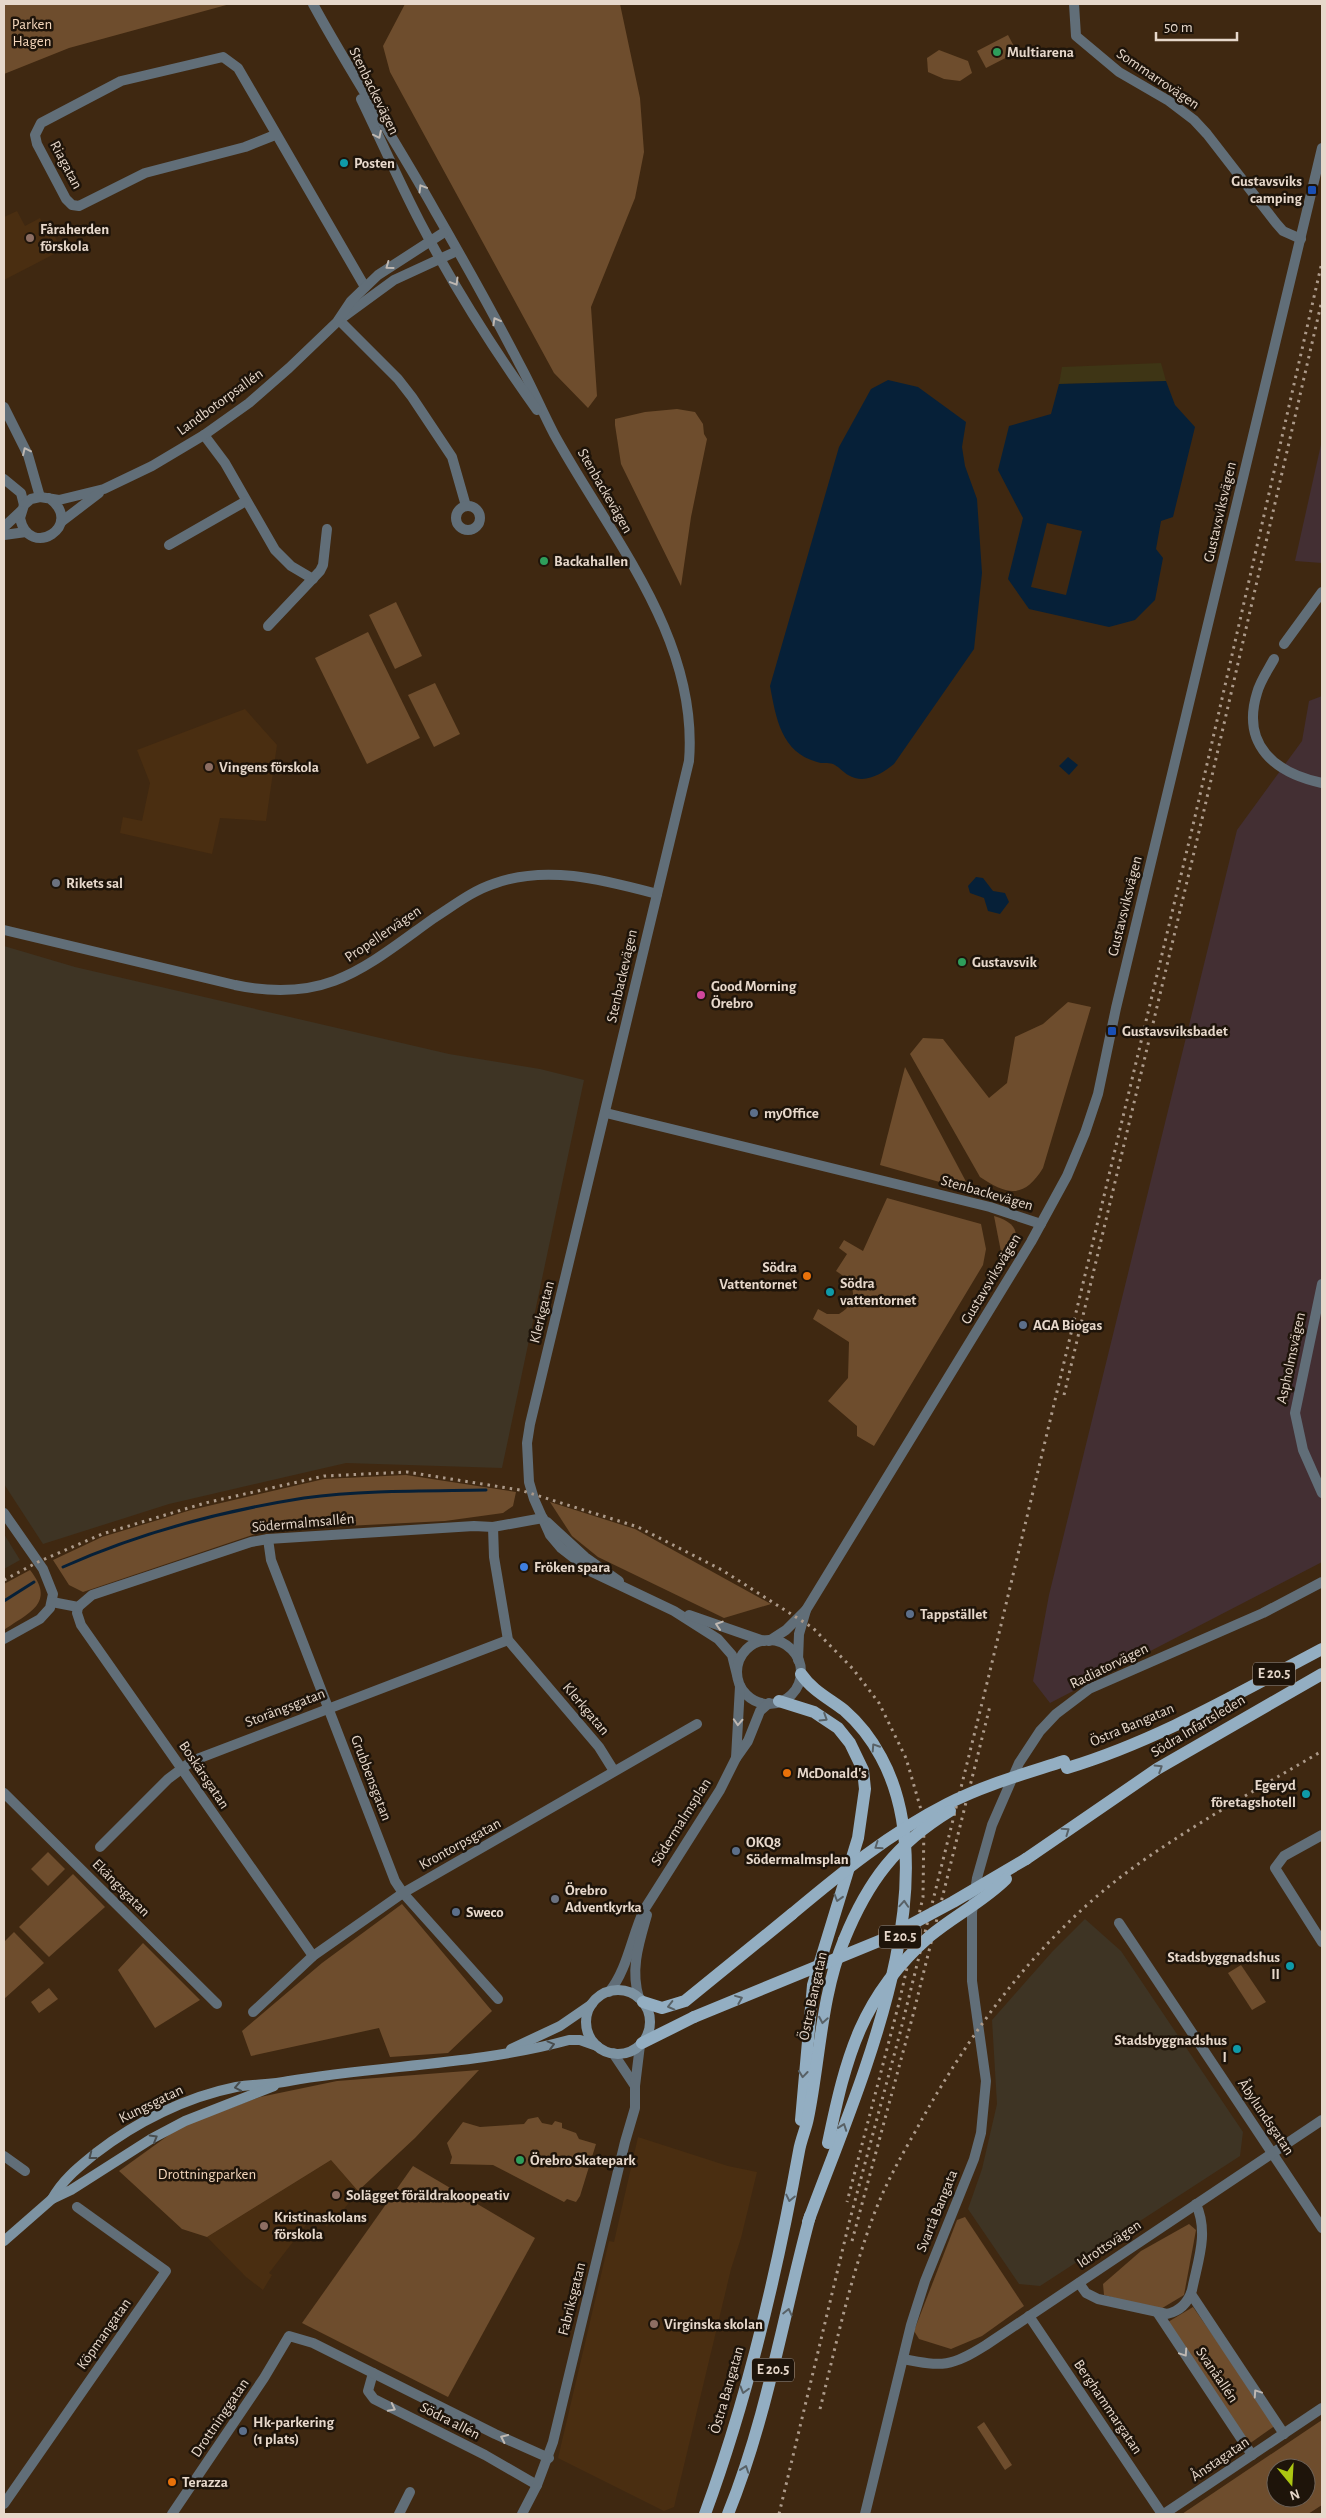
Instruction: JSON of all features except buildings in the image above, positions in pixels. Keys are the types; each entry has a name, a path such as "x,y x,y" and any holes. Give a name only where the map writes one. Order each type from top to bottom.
{"main road":[{"name":"Södra Infartsleden","path":"1225,1700 1322,1649"},
{"name":"E 20.5","path":"801,1674 807,1684 846,1712 863,1729 880,1755 896,1797 902,1822 905,1864 902,1922 886,2001 859,2085 808,2222"},
{"name":"Södra Infartsleden","path":"1026,1859 1118,1794 1238,1720 1322,1674"},
{"name":"Östra Bangatan","path":"705,2514 731,2439 761,2329 799,2150 808,2119 826,2002 844,1940 865,1893 896,1852 924,1826 977,1798 1100,1749 1134,1741 1225,1700"},
{"name":"E 20.5","path":"774,1702 814,1712 838,1728 850,1743 863,1770 865,1789 858,1838 813,1985 803,2079 799,2150"},
{"path":"1026,1859 953,1902 884,1939 694,2018 627,2053 613,2053 597,2046 590,2036 587,2028 587,2015 593,2003 609,1992 628,1992 641,2000 662,2008 685,2001 850,1866 920,1818 971,1793 1065,1764"},
{"name":"E 20.5","path":"728,2514 750,2454 769,2386 847,2061 864,2018 877,1995 909,1955 960,1912 1004,1881 1026,1859"},
{"path":"641,2000 649,2013 650,2025 641,2044"},
{"name":"Kungsgatan","path":"494,2057 560,2026 593,2003"},
{"name":"Kungsgatan","path":"4,2241 52,2199 68,2176 113,2140 154,2116 199,2097 235,2088 368,2069 451,2063 494,2057 569,2040 580,2040 597,2046"},
{"name":"Kungsgatan","path":"52,2199 71,2190 151,2139 185,2120 286,2082"}],"street":[{"name":"Stenbackevägen","path":"313,4 430,240 509,371 554,434 586,484 663,624 683,680 690,722 689,761 606,1113 990,1207 1040,1224"},
{"name":"Sommarrovägen","path":"1074,4 1076,36 1119,72 1169,101 1194,120 1283,231 1301,239"},
{"name":"Stenbackevägen","path":"334,44 446,231 520,364 554,434"},
{"name":"Riagatan","path":"275,135 245,147 145,174 80,206 72,204 66,199 37,144 35,135 37,128 49,118 121,81 216,57 230,60 238,68 275,135 365,287 373,296"},
{"name":"Gustavsviksvägen","path":"766,1641 786,1630 806,1610 1040,1224 1075,1159 1098,1094 1122,982 1322,148"},
{"name":"Landbotorpsallén","path":"339,320 351,301 390,265 446,231"},
{"name":"Landbotorpsallén","path":"45,498 70,498 104,489 152,466 204,435 249,403 339,320 394,280 457,251"},
{"path":"339,320 398,379 412,397 452,457 466,506"},
{"path":"4,407 28,455 45,498"},
{"path":"204,435 225,463 246,501 282,558 313,579"},
{"path":"4,479 21,493 23,508 22,525 26,532"},
{"name":"Landbotorpsallén","path":"61,522 104,489"},
{"path":"4,528 31,499 45,498 56,504 61,512 61,522 57,530 50,536 40,538 26,532 4,535"},
{"path":"169,545 246,501"},
{"path":"268,626 313,579 323,565 327,529"},
{"path":"1284,644 1322,592"},
{"path":"1274,659 1257,692 1253,710 1253,726 1256,739 1269,759 1286,771 1322,782"},
{"name":"Propellervägen","path":"4,930 257,990 289,991 322,986 358,971 377,960 452,906 478,890 509,879 547,874 573,876 657,894"},
{"name":"Klerkgatan","path":"543,1518 529,1482 527,1444 606,1113"},
{"name":"Aspholmsvägen","path":"1322,1284 1295,1413 1303,1450 1322,1493"},
{"path":"4,1513 50,1582 53,1594 52,1602 40,1618 4,1639"},
{"path":"543,1518 550,1534 575,1561 599,1576 623,1585 674,1610 766,1641 785,1645 798,1660 801,1674"},
{"name":"Södermalmsallén","path":"78,1607 92,1595 250,1542 268,1539 474,1526 493,1527 543,1518"},
{"path":"493,1527 494,1557 508,1640"},
{"name":"Grubbensgatan","path":"268,1539 271,1560 396,1881 403,1893 498,1999"},
{"name":"Radiatorvägen","path":"972,1912 982,1857 1004,1793 1028,1746 1056,1714 1089,1689 1114,1676 1263,1613 1322,1582"},
{"path":"52,1602 78,1607"},
{"name":"Boskärsgatan","path":"78,1607 81,1625 313,1956"},
{"path":"674,1610 726,1646 732,1655 737,1675"},
{"name":"Gustavsviksvägen","path":"798,1660 800,1634 806,1610"},
{"name":"Klerkgatan","path":"508,1640 599,1747 614,1771"},
{"name":"Storängsgatan","path":"100,1847 168,1779 181,1769 207,1755 508,1640"},
{"path":"737,1675 739,1660 743,1653 755,1644 766,1641"},
{"name":"Södermalmsplan","path":"609,1992 618,1980 632,1953 650,1902 721,1788 736,1758 748,1741 760,1711 794,1691 798,1686 801,1674"},
{"name":"Södermalmsplan","path":"736,1758 740,1686 737,1675"},
{"path":"740,1686 746,1695 754,1700 774,1702"},
{"name":"Krontorpsgatan","path":"253,2012 313,1956 403,1893 503,1838 614,1771 697,1724"},
{"name":"Ekängsgatan","path":"4,1793 217,2004"},
{"path":"1322,1834 1284,1856 1275,1868 1322,1942"},
{"name":"Svartå Bangata","path":"865,2514 925,2281 974,2159 981,2133 986,2081 972,1981 972,1912"},
{"name":"Åbylundsgatan","path":"1119,1923 1322,2228"},
{"name":"Södermalmsplan","path":"632,1953 635,1984 641,2000"},
{"name":"Fabriksgatan","path":"522,2514 549,2458 625,2142 635,2108 635,2086 641,2044"},
{"path":"613,2053 635,2086"},
{"name":"Idrottsvägen","path":"904,2359 936,2366 958,2362 1322,2120"},
{"path":"4,2156 25,2171"},
{"path":"1079,2283 1086,2293 1098,2299 1167,2314 1175,2312 1189,2299 1191,2294 1204,2228 1202,2217 1196,2204"},
{"name":"Köpmangatan","path":"4,2504 166,2271 77,2206"},
{"name":"Svanåallén","path":"1191,2294 1289,2431"},
{"name":"Svanåallén","path":"1157,2312 1252,2455"},
{"name":"Berghammargatan","path":"1029,2316 1163,2514"},
{"name":"Södra allén","path":"289,2336 312,2343 494,2434 549,2458"},
{"name":"Drottninggatan","path":"172,2514 264,2378 289,2336"},
{"name":"Södra allén","path":"373,2373 368,2391 374,2399 485,2455 537,2485"},
{"path":"1289,2431 1322,2408"},
{"name":"Ånstagatan","path":"1163,2514 1289,2431"},
{"path":"398,2514 410,2492"}],"shaded area":[{"name":"Fåraherden förskola","path":"17,211 25,226 40,218 44,226 48,224 62,250 4,280 4,217"},
{"path":"1322,440 1322,563 1295,561"},
{"path":"1322,696 1322,1562 1050,1703 1033,1681 1049,1595 1237,830 1302,741 1309,701"},
{"name":"Vingens förskola","path":"245,709 277,745 266,821 220,818 212,854 120,833 123,817 142,821 150,783 137,750"},
{"path":"4,946 75,967 449,1054 540,1069 584,1080 502,1468 346,1463 169,1504 43,1544 4,1484"},
{"path":"4,1534 20,1560 4,1569"},
{"path":"1085,1919 1121,1951 1243,2132 1240,2156 1040,2286 1019,2284 968,2209 982,2169 997,2104 992,2020 1052,1952"},
{"name":"Virginska skolan","path":"638,2137 728,2166 757,2172 741,2238 731,2269 674,2507 664,2511 558,2458 609,2241 614,2242"},
{"name":"Kristinaskolans förskola","path":"331,2160 358,2191 334,2222 332,2220 327,2227 313,2216 269,2273 272,2275 263,2290 246,2277 207,2237"}],"green space":[{"name":"Parken Hagen","path":"4,4 230,4 69,48 4,74"},
{"path":"405,4 620,4 640,98 644,152 635,198 591,307 597,396 588,408 554,373 390,72 383,46"},
{"name":"Multiarena","path":"1008,35 1017,52 986,68 977,51"},
{"path":"939,50 968,61 972,73 960,81 944,79 928,72 927,58"},
{"path":"677,409 695,412 703,424 704,434 707,439 691,517 681,586 621,464 615,425 615,419 645,412"},
{"path":"396,602 422,656 395,669 369,615"},
{"path":"368,632 420,738 367,764 315,658"},
{"path":"435,683 460,734 434,747 408,695"},
{"path":"1068,1002 1091,1007 1043,1168 1029,1185 1022,1189 1015,1191 999,1188 980,1177 910,1054 923,1038 943,1039 989,1098 1007,1083 1015,1037 1043,1024"},
{"path":"905,1067 971,1191 880,1165"},
{"path":"887,1198 981,1224 986,1249 983,1265 874,1446 857,1436 857,1426 828,1401 848,1378 849,1342 813,1319 818,1309 827,1314 839,1314 850,1303 853,1298 851,1286 836,1271 847,1254 839,1248 844,1240 863,1251"},
{"path":"994,1216 1011,1224 1016,1234 1015,1241 1003,1262"},
{"path":"406,1475 516,1492 513,1506 503,1513 445,1521 267,1530 83,1592 69,1585 53,1560 102,1537 191,1510 324,1479"},
{"path":"550,1502 635,1529 771,1604 724,1618 598,1557 572,1536"},
{"path":"30,1570 41,1591 40,1599 31,1612 4,1630 4,1584"},
{"path":"48,1852 65,1869 48,1886 31,1869"},
{"path":"73,1874 105,1907 49,1957 19,1927"},
{"path":"402,1904 492,2011 448,2053 390,2057 379,2028 251,2056 242,2031 322,1963"},
{"path":"14,1932 44,1963 4,1999 4,1942"},
{"path":"143,1943 200,2000 155,2028 118,1970"},
{"path":"1241,1965 1266,2002 1252,2010 1228,1973"},
{"path":"49,1988 58,1999 39,2013 31,2002"},
{"name":"Drottningparken","path":"479,2070 415,2138 358,2191 331,2160 207,2237 182,2229 119,2171 180,2127 260,2097 337,2081"},
{"name":"Örebro Skatepark","path":"538,2117 542,2123 552,2125 555,2121 562,2123 562,2128 576,2133 579,2139 596,2144 580,2196 576,2202 567,2199 564,2202 493,2165 450,2164 452,2157 447,2143 463,2122 480,2127 524,2124 528,2119"},
{"path":"413,2166 535,2238 448,2397 302,2323"},
{"path":"965,2217 1024,2306 982,2336 951,2349 919,2339 914,2331 957,2220"},
{"path":"1189,2224 1196,2230 1184,2295 1159,2310 1104,2295 1103,2284 1141,2251"},
{"path":"1193,2307 1276,2425 1249,2444 1168,2322"},
{"path":"1322,2420 1322,2505 1308,2514 1182,2514"},
{"path":"984,2422 1012,2465 1005,2470 977,2427"}],"sand":[{"path":"1161,363 1166,381 1059,384 1062,367"}],"water":[{"path":"888,380 918,387 966,422 962,447 965,466 977,499 982,573 974,649 894,764 878,775 861,779 848,775 833,764 817,762 795,750 782,732 770,686 839,447 871,389"},
{"path":"1166,381 1175,405 1195,427 1173,517 1161,521 1156,549 1163,558 1155,600 1135,620 1109,627 1029,609 1008,579 1023,518 998,470 1009,426 1051,414 1059,384","holes":["1047,523 1082,531 1066,595 1031,587"]},
{"path":"1068,757 1078,765 1069,775 1059,766"},
{"path":"976,877 983,878 993,891 1005,893 1009,902 1000,914 988,911 984,898 970,893 968,886"}],"waterway":[{"path":"63,1567 151,1534 242,1509 273,1503 304,1498 395,1491 486,1490"},
{"path":"4,1601 34,1582"}],"railway":[{"path":"779,2514 849,2223 900,2033 989,1675 1194,821 1322,262"},
{"path":"1064,1395 1202,819 1322,300"},
{"path":"4,1580 38,1562 102,1534 205,1503 324,1476 407,1472 520,1490 638,1527 722,1570 813,1628 853,1669 879,1703 906,1758 924,1820 923,1897 899,2003 847,2202"},
{"path":"852,2241 913,2015 990,1706"},
{"path":"820,2409 857,2264 882,2195 936,2094 959,2058 1010,1987 1068,1923 1134,1867 1203,1821 1322,1751"}],"place":[{"name":"Multiarena","path":"997,52"},
{"name":"Posten","path":"344,163"},
{"name":"Gustavsviks camping","path":"1312,190"},
{"name":"Fåraherden förskola","path":"30,238"},
{"name":"Backahallen","path":"544,561"},
{"name":"Vingens förskola","path":"209,767"},
{"name":"Rikets sal","path":"56,883"},
{"name":"Gustavsvik","path":"962,962"},
{"name":"Good Morning Örebro","path":"701,995"},
{"name":"Gustavsviksbadet","path":"1112,1031"},
{"name":"myOffice","path":"754,1113"},
{"name":"Södra Vattentornet","path":"807,1276"},
{"name":"Södra vattentornet","path":"830,1292"},
{"name":"AGA Biogas","path":"1023,1325"},
{"name":"Fröken spara","path":"524,1567"},
{"name":"Tappstället","path":"910,1614"},
{"name":"McDonald's","path":"787,1773"},
{"name":"Egeryd företagshotell","path":"1306,1794"},
{"name":"OKQ8 Södermalmsplan","path":"736,1851"},
{"name":"Örebro Adventkyrka","path":"555,1899"},
{"name":"Sweco","path":"456,1912"},
{"name":"Stadsbyggnadshus II","path":"1290,1966"},
{"name":"Stadsbyggnadshus I","path":"1237,2049"},
{"name":"Örebro Skatepark","path":"520,2160"},
{"name":"Solägget föräldrakoopeativ","path":"336,2195"},
{"name":"Kristinaskolans förskola","path":"264,2226"},
{"name":"Virginska skolan","path":"654,2324"},
{"name":"Hk-parkering (1 plats)","path":"243,2431"},
{"name":"Terazza","path":"172,2482"}]}
